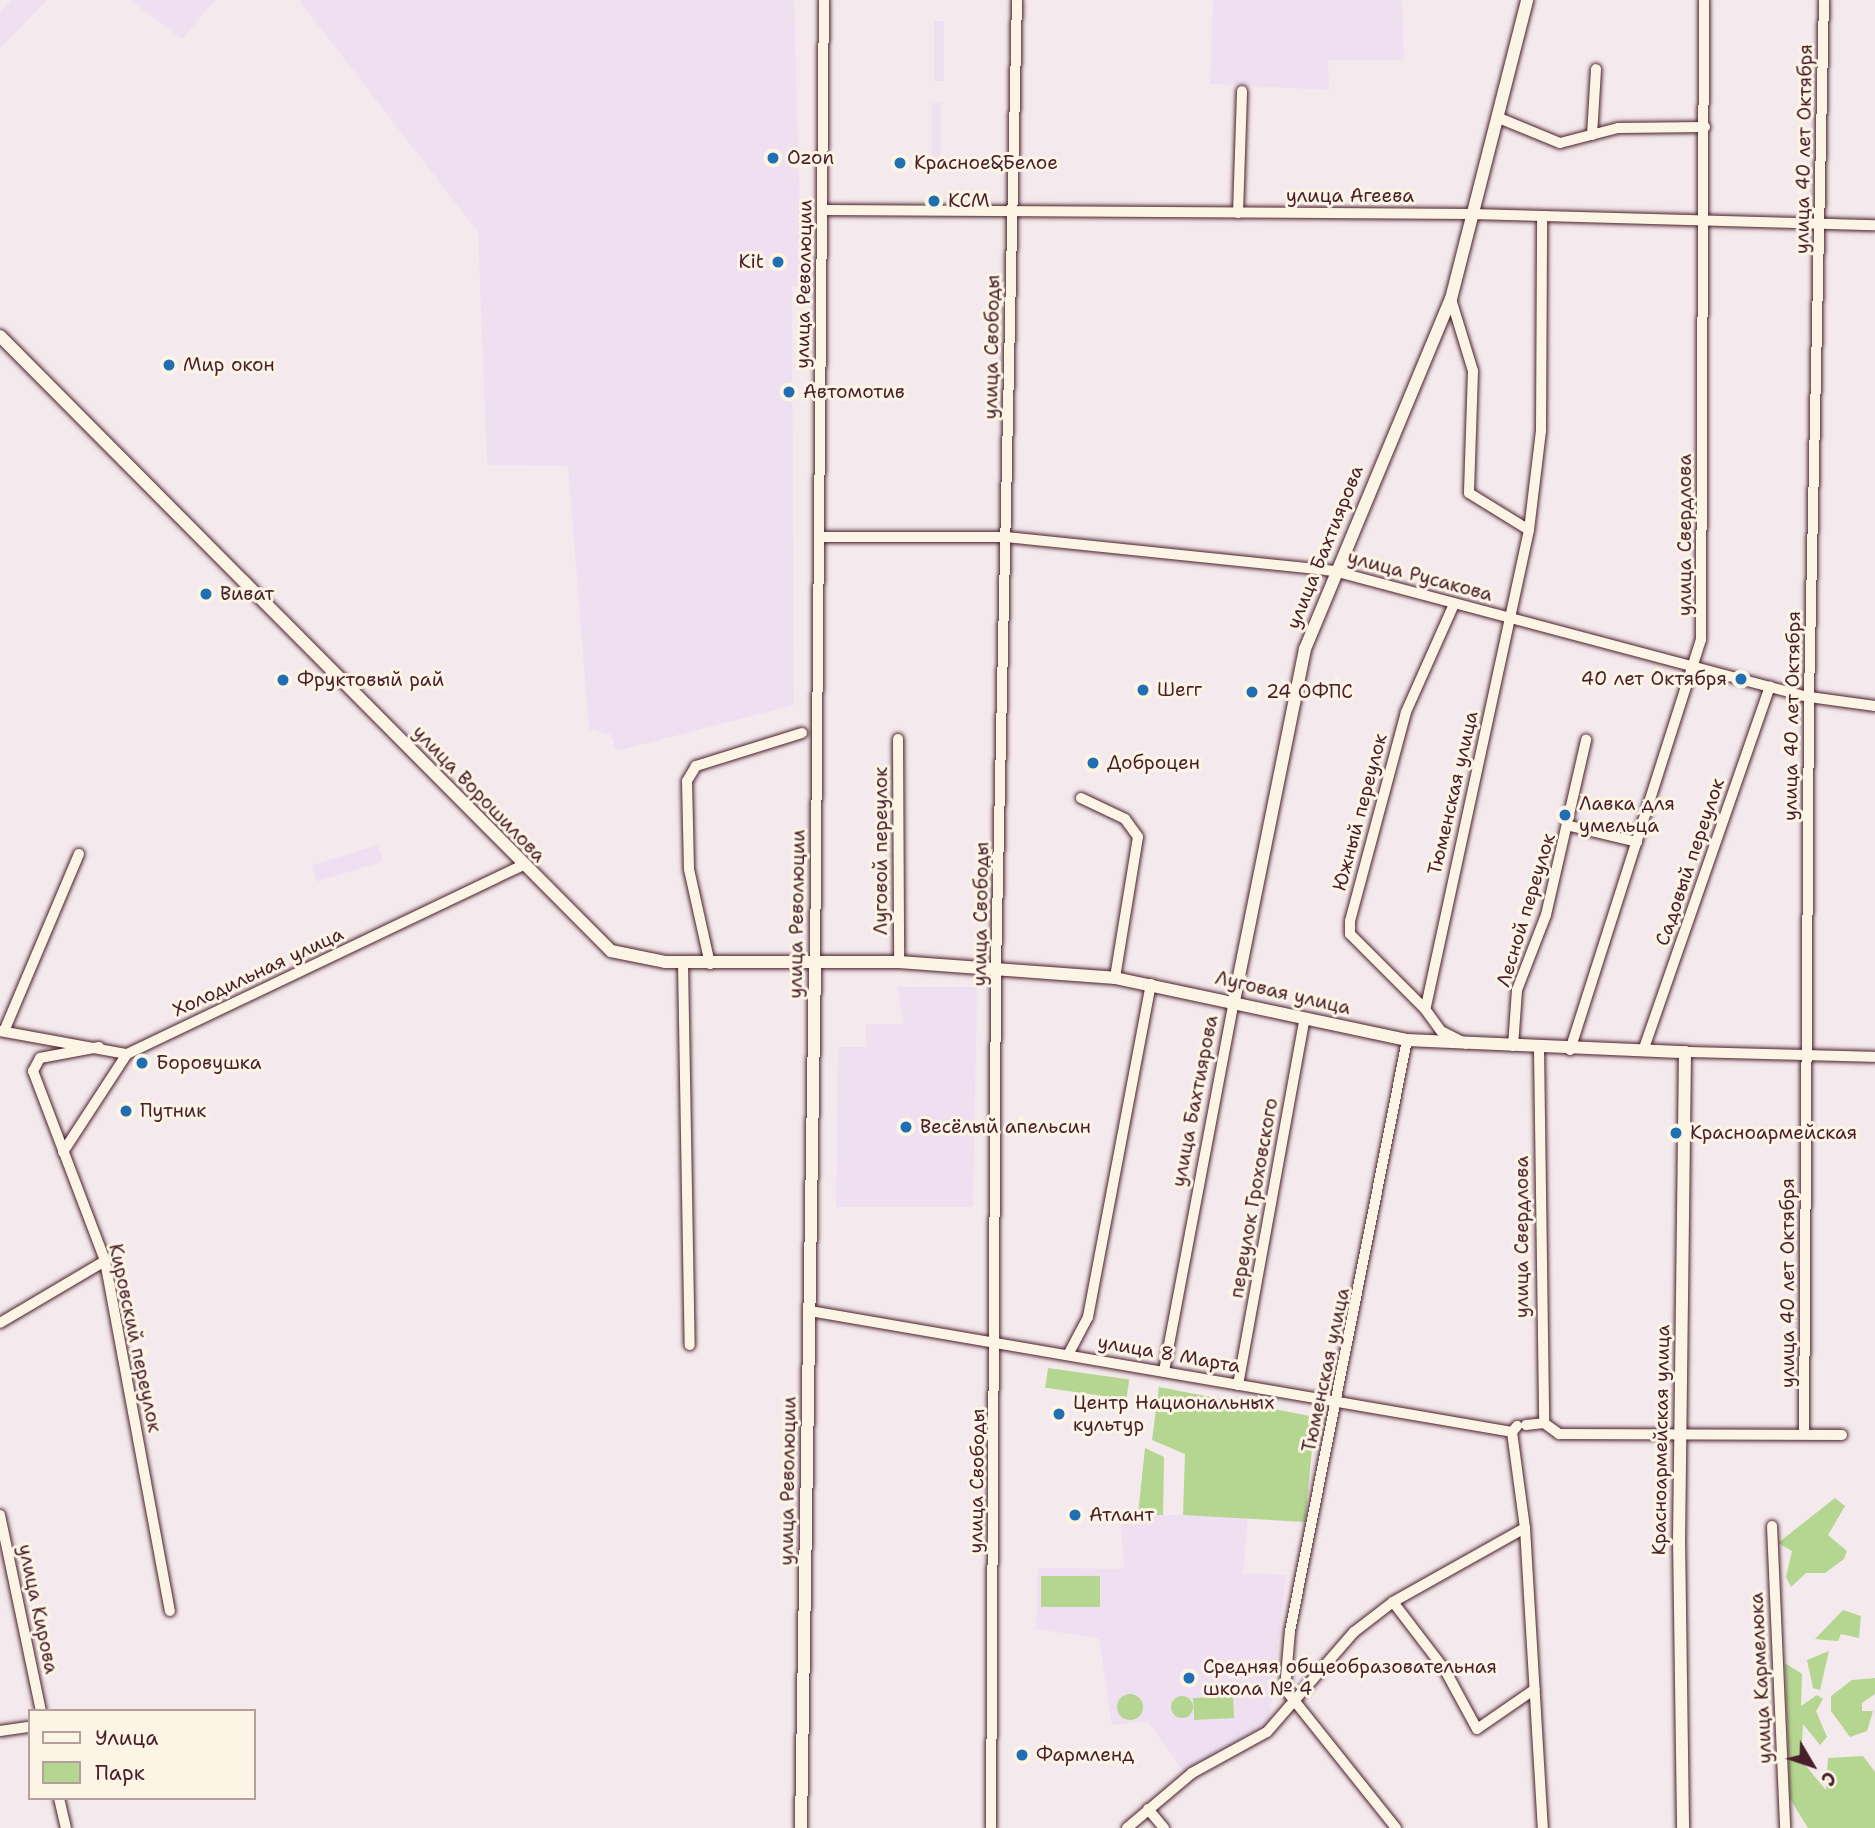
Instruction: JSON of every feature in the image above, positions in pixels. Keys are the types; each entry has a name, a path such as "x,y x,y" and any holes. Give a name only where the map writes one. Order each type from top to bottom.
{"main road":[{"name":"улица Бахтиярова","path":"1234,1000 1305,649 1334,571 1451,299 1527,0"},
{"name":"улица Ворошилова","path":"0,337 522,866 611,951 683,963"},
{"name":"Луговая улица","path":"683,963 899,962 1115,978 1234,1000 1407,1040 1539,1049 1685,1052"},
{"name":"улица Революции","path":"802,1828 816,964"},
{"name":"Красноармейская улица","path":"1683,1828 1679,1430 1685,1052"}],"street":[{"name":"улица Революции","path":"816,964 824,0"},
{"name":"улица Свободы","path":"991,1828 996,1345 996,968 1017,0"},
{"name":"улица Свердлова","path":"1570,1050 1701,640 1704,0"},
{"name":"улица 40 лет Октября","path":"1804,1432 1809,697 1824,0"},
{"path":"1592,135 1596,69"},
{"path":"1238,213 1242,92"},
{"path":"1499,118 1560,143 1618,128 1705,127"},
{"name":"улица Агеева","path":"824,209 1472,214 1875,225"},
{"name":"Тюменская улица","path":"1425,1009 1529,530 1541,431 1542,218"},
{"path":"1451,299 1473,371 1469,493 1529,530"},
{"name":"улица Русакова","path":"819,537 1006,537 1334,571 1809,697 1875,706"},
{"name":"Южный переулок","path":"1425,1009 1350,934 1350,921 1406,712 1454,604"},
{"name":"Садовый переулок","path":"1643,1051 1770,685"},
{"path":"710,964 689,870 687,781 696,766 802,733"},
{"name":"Луговой переулок","path":"898,739 899,962"},
{"name":"Лесной переулок","path":"1513,1046 1517,990 1570,826 1586,740"},
{"path":"1081,798 1125,819 1138,837 1115,978"},
{"name":"Лесной переулок","path":"1570,826 1637,842"},
{"path":"63,1152 127,1054 3,1030 79,854"},
{"name":"Холодильная улица","path":"127,1054 522,866"},
{"path":"683,963 690,1345"},
{"path":"1069,1353 1088,1317 1151,984"},
{"name":"улица Бахтиярова","path":"1164,1371 1234,1000"},
{"path":"1425,1009 1441,1031 1467,1045"},
{"name":"переулок Гроховского","path":"1238,1385 1305,1018"},
{"name":"Тюменская улица","path":"1293,1705 1284,1689 1290,1631 1335,1399 1377,1216 1407,1040"},
{"name":"Кировский переулок","path":"99,1047 48,1055 34,1064 63,1152 105,1261 170,1611"},
{"name":"улица Свердлова","path":"1539,1049 1544,1423"},
{"name":"Луговая улица","path":"1685,1052 1875,1057"},
{"path":"0,1323 105,1261"},
{"name":"улица 8 Марта","path":"810,1311 996,1345 1069,1353 1238,1385 1519,1428 1544,1423 1559,1434 1679,1430 1842,1435"},
{"path":"1519,1428 1543,1828"},
{"name":"улица Кирова","path":"0,1515 41,1709"},
{"name":"улица Кармелюка","path":"1772,1526 1785,1828"},
{"path":"1126,1828 1213,1759 1267,1732 1354,1632 1393,1602 1525,1528"},
{"path":"1393,1602 1445,1670 1477,1729 1535,1689"},
{"path":"1293,1705 1396,1828"},
{"path":"0,1731 28,1727"},
{"path":"60,1800 66,1828"},
{"path":"1148,1809 1164,1828"}],"shaded area":[{"path":"12,0 47,0 0,48 0,13"},
{"path":"130,0 215,0 182,39"},
{"path":"299,0 794,0 802,286 792,286 794,705 616,751 611,735 589,729 568,466 487,465 478,232"},
{"path":"1213,0 1402,0 1404,60 1328,60 1329,90 1210,84"},
{"path":"934,21 944,21 944,81 934,81"},
{"path":"932,103 941,103 941,172 932,172"},
{"path":"378,845 383,861 317,881 312,865"},
{"name":"Весёлый апельсин","path":"897,987 977,987 973,1207 836,1207 838,1047 866,1047 866,1024 904,1024"},
{"name":"Средняя общеобразовательная школа № 4","path":"1120,1515 1248,1515 1243,1573 1286,1575 1269,1723 1185,1774 1148,1721 1112,1725 1099,1638 1036,1629 1038,1568 1124,1569"}],"green space":[{"path":"1048,1368 1129,1379 1126,1399 1045,1388"},
{"path":"1159,1387 1315,1417 1305,1522 1183,1515 1185,1454 1152,1440"},
{"path":"1145,1448 1164,1457 1163,1515 1138,1515"},
{"path":"1835,1498 1845,1506 1828,1535 1847,1551 1844,1559 1825,1573 1806,1573 1791,1587 1786,1577 1792,1551 1778,1543"},
{"path":"1041,1576 1100,1576 1100,1607 1041,1607"},
{"path":"1843,1610 1861,1616 1859,1638 1841,1634 1838,1641 1815,1639"},
{"path":"1829,1651 1820,1690 1813,1688 1807,1660"},
{"path":"1785,1663 1802,1674 1801,1706 1817,1695 1823,1699 1816,1711 1827,1737 1820,1745 1803,1724 1801,1760 1826,1790 1828,1758 1863,1756 1875,1772 1875,1828 1808,1828 1790,1799"},
{"path":"1875,1678 1875,1694 1862,1703 1862,1711 1873,1711 1867,1731 1850,1737 1831,1711 1831,1696 1852,1680"},
{"path":"1130,1694 1139,1698 1143,1707 1139,1716 1130,1720 1121,1716 1117,1707 1121,1698"},
{"path":"1182,1696 1190,1699 1193,1707 1190,1715 1182,1718 1174,1715 1171,1707 1174,1699"},
{"path":"1233,1696 1234,1718 1194,1720 1193,1698"}],"place":[{"name":"Ozon","path":"773,158"},
{"name":"Красное&Белое","path":"900,163"},
{"name":"КСМ","path":"934,201"},
{"name":"Kit","path":"778,262"},
{"name":"Мир окон","path":"169,365"},
{"name":"Автомотив","path":"789,392"},
{"name":"Виват","path":"206,594"},
{"name":"40 лет Октября","path":"1741,679"},
{"name":"Фруктовый рай","path":"283,680"},
{"name":"Шегг","path":"1143,690"},
{"name":"24 ОФПС","path":"1252,692"},
{"name":"Доброцен","path":"1093,763"},
{"name":"Лавка для умельца","path":"1565,815"},
{"name":"Боровушка","path":"142,1063"},
{"name":"Путник","path":"126,1111"},
{"name":"Весёлый апельсин","path":"906,1127"},
{"name":"Красноармейская","path":"1676,1133"},
{"name":"Центр Национальных культур","path":"1059,1414"},
{"name":"Атлант","path":"1075,1515"},
{"name":"Средняя общеобразовательная школа № 4","path":"1189,1678"},
{"name":"Фармленд","path":"1022,1755"}]}
